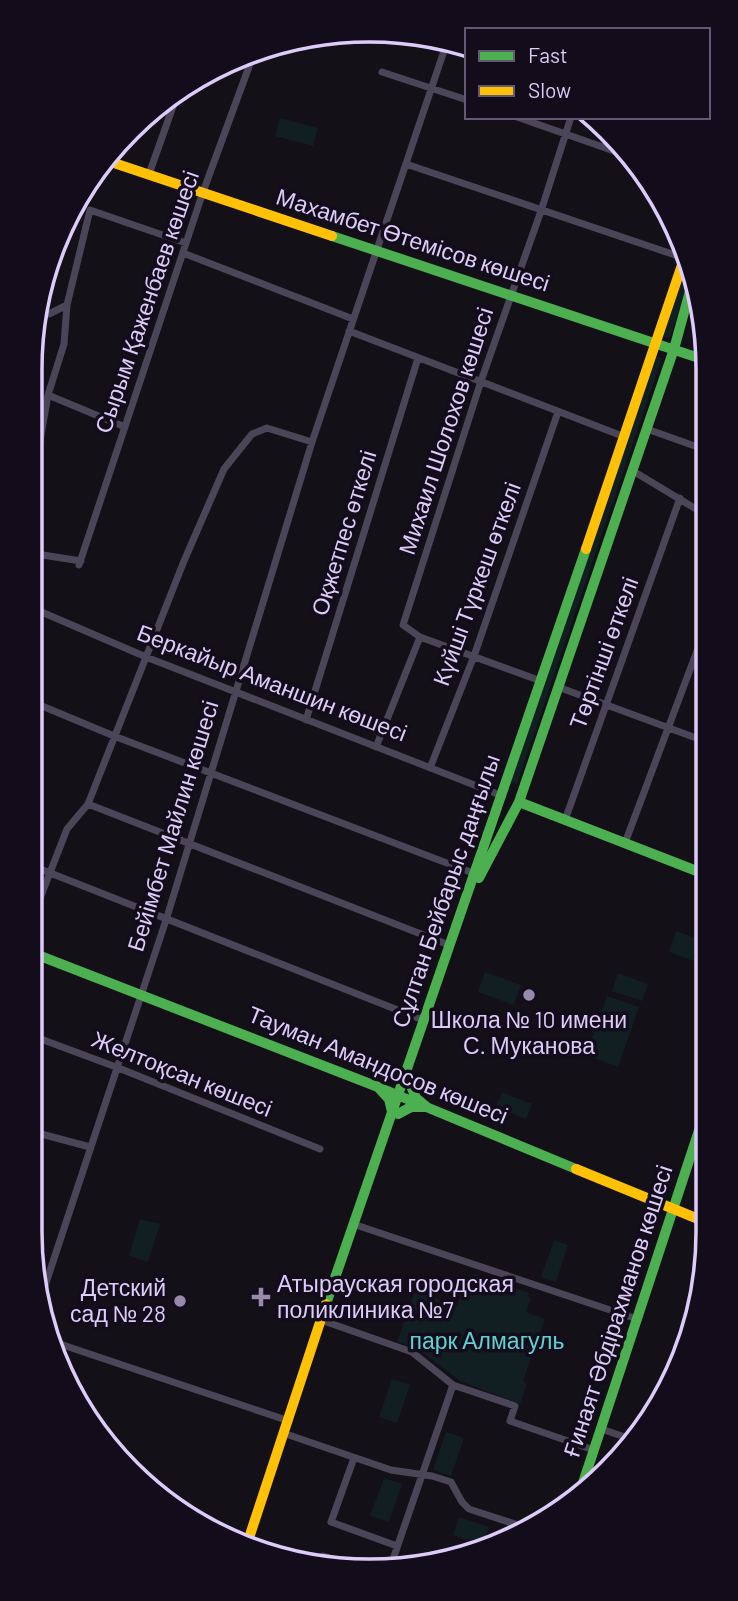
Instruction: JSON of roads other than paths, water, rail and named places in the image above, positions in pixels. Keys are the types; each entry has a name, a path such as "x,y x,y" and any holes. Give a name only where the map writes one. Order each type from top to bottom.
{"main road":[{"name":"Махамбет Өтемісов көшесі","path":"115,163 695,357"},
{"name":"Сұлтан Бейбарыс даңғылы","path":"255,1538 290,1421 401,1096 423,1020 681,269"},
{"name":"Сұлтан Бейбарыс даңғылы","path":"406,1080 480,875 519,802 674,349 688,297"},
{"path":"519,802 696,871"},
{"path":"495,813 503,819 510,818"},
{"name":"Тауман Амандосов көшесі","path":"42,956 142,993 401,1096 696,1218"},
{"path":"378,1087 388,1087 406,1080 416,1098 427,1107"},
{"path":"378,1087 389,1099 395,1113 412,1106 427,1107"},
{"name":"Ғинаят Әбдірахманов көшесі","path":"585,1478 636,1319 696,1154"},
{"name":"Сұлтан Бейбарыс даңғылы","path":"250,1536 286,1434"}],"street":[{"name":"Бейімбет Майлин көшесі","path":"46,1282 167,918 234,690 312,442 444,51"},
{"name":"Сырым Қаженбаев көшесі","path":"42,555 80,563 203,192 250,65"},
{"path":"382,72 465,99"},
{"path":"149,174 172,108"},
{"path":"523,119 612,150"},
{"name":"Михаил Шолохов көшесі","path":"420,637 403,625 481,381 570,119"},
{"path":"406,164 541,211 674,253"},
{"path":"42,429 48,395 64,344 67,305 90,210 186,243"},
{"path":"183,253 353,318"},
{"path":"47,313 67,305"},
{"path":"349,331 625,437"},
{"name":"Оқжетпес өткелі","path":"306,720 418,358"},
{"path":"48,395 125,427"},
{"name":"Күйші Түркеш өткелі","path":"430,768 474,656 558,412"},
{"path":"42,892 67,829 88,804 184,561 224,469 252,434 267,428 312,442"},
{"path":"647,429 696,446"},
{"path":"633,471 696,508"},
{"name":"Төртінші өткелі","path":"565,820 680,498"},
{"name":"Беркайыр Аманшин көшесі","path":"42,612 146,657 500,795"},
{"path":"376,747 420,637 541,681"},
{"path":"625,843 696,654"},
{"path":"558,687 696,738"},
{"path":"42,706 473,873"},
{"path":"88,804 449,945"},
{"path":"42,870 423,1020"},
{"name":"Желтоқсан көшесі","path":"42,1039 320,1149"},
{"path":"42,1134 90,1147"},
{"path":"356,1225 636,1319"},
{"path":"324,1321 412,1352 453,1385 514,1406 510,1420 594,1450"},
{"path":"62,1345 290,1421"},
{"path":"393,1558 453,1385"},
{"path":"601,1429 624,1437"},
{"path":"286,1434 391,1470 422,1476 432,1475 451,1482 469,1509 515,1524"},
{"path":"354,1458 331,1522 397,1546"}],"place":[{"name":"Школа № 10 имени С. Муканова","path":"529,995"},
{"name":"Атырауская городская поликлиника №7","path":"261,1297"},
{"name":"Детский сад № 28","path":"180,1301"}],"park label":[{"name":"парк Алмагуль","path":"487,1341"}]}
